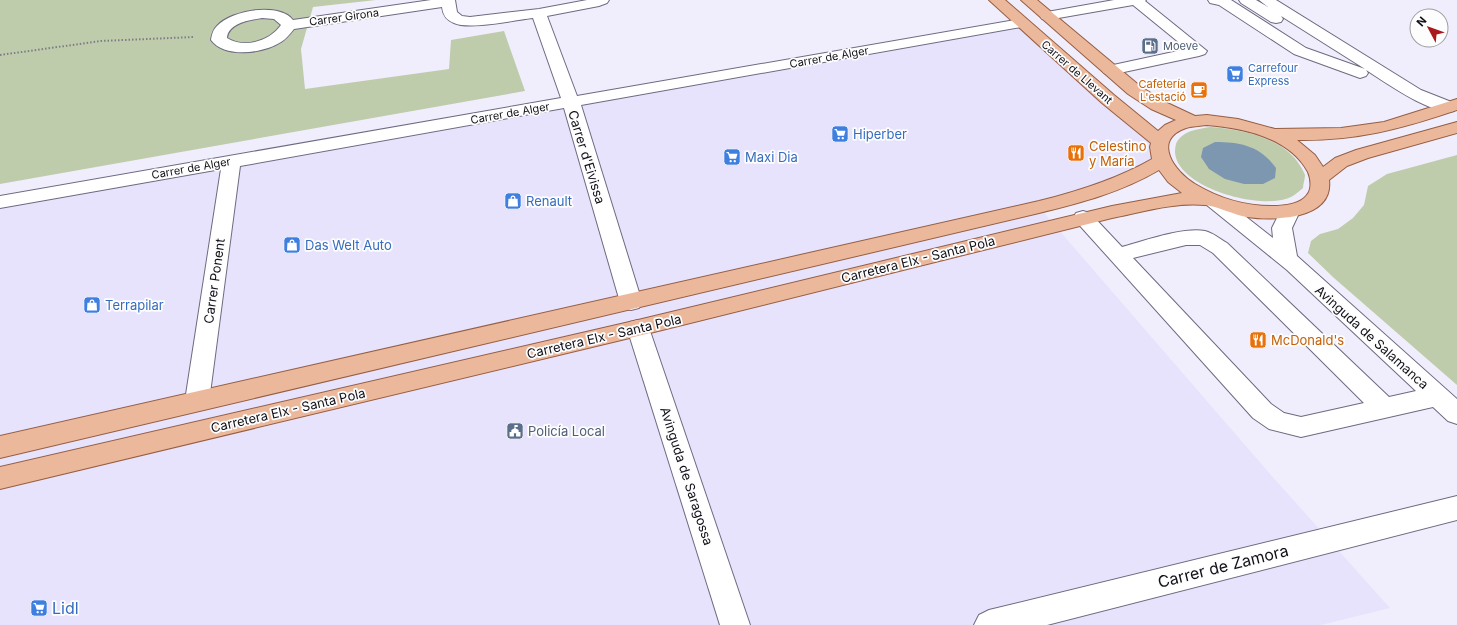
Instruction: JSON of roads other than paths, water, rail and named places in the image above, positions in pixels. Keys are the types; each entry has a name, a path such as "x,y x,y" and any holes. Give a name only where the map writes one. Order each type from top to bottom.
{"main road":[{"name":"Carrer de Llevant","path":"996,0 1108,99 1161,151 1171,174 1187,187 1212,200"},
{"name":"Carrer de Llevant","path":"1028,0 1134,90 1157,105 1192,121"},
{"path":"1272,134 1330,135 1365,131 1414,118 1452,105"},
{"path":"1192,121 1207,120 1239,123 1272,134 1289,143 1304,154 1314,166 1320,178 1320,189 1315,199 1305,206 1290,211 1273,213 1254,212 1212,200"},
{"name":"Carretera Elx - Santa Pola","path":"0,446 631,302 1093,193 1142,173 1161,151 1166,132 1177,125 1192,121"},
{"path":"1320,178 1341,162 1362,154 1457,127"},
{"name":"Carretera Elx - Santa Pola","path":"0,478 638,328 1083,218 1177,199 1212,200"}],"street":[{"path":"448,1 450,14 458,20 470,22 594,4 602,0"},
{"path":"1047,16 1137,0 1199,51 1110,70"},
{"path":"1207,0 1294,57 1335,65"},
{"path":"1215,0 1224,2 1300,51 1360,73"},
{"path":"1246,0 1398,97 1410,108 1414,118"},
{"path":"1266,0 1415,94 1452,105"},
{"name":"Carrer Girona","path":"289,25 448,1"},
{"name":"Carrer d'Eivissa","path":"539,13 571,102 631,302"},
{"path":"273,14 281,16 287,20 289,25 281,35 273,40 251,46 230,46 219,40 218,35 229,23 250,16 273,14"},
{"name":"Carrer de Alger","path":"0,202 1021,23"},
{"name":"Carrer Ponent","path":"197,401 231,161"},
{"name":"Avinguda de Salamanca","path":"1212,200 1287,260 1457,414"},
{"path":"1287,260 1282,228 1290,211"},
{"path":"1083,218 1262,411 1278,422 1301,427 1438,396"},
{"path":"1117,255 1186,238 1204,238 1220,248 1385,408"},
{"name":"Avinguda de Saragossa","path":"638,328 735,625"},
{"name":"Carrer de Zamora","path":"989,625 1457,508"}],"water":[{"path":"1215,142 1242,144 1257,150 1276,168 1275,178 1263,184 1244,184 1225,179 1209,169 1201,157 1203,148"}],"place":[{"name":"Moeve","path":"1150,46"},
{"name":"Carrefour Express","path":"1235,74"},
{"name":"Cafetería L'estació","path":"1199,90"},
{"name":"Hiperber","path":"840,134"},
{"name":"Celestino y María","path":"1076,153"},
{"name":"Maxi Dia","path":"732,157"},
{"name":"Renault","path":"513,201"},
{"name":"Das Welt Auto","path":"292,245"},
{"name":"Terrapilar","path":"92,305"},
{"name":"McDonald's","path":"1258,340"},
{"name":"Policía Local","path":"515,431"},
{"name":"Lidl","path":"39,608"}]}
